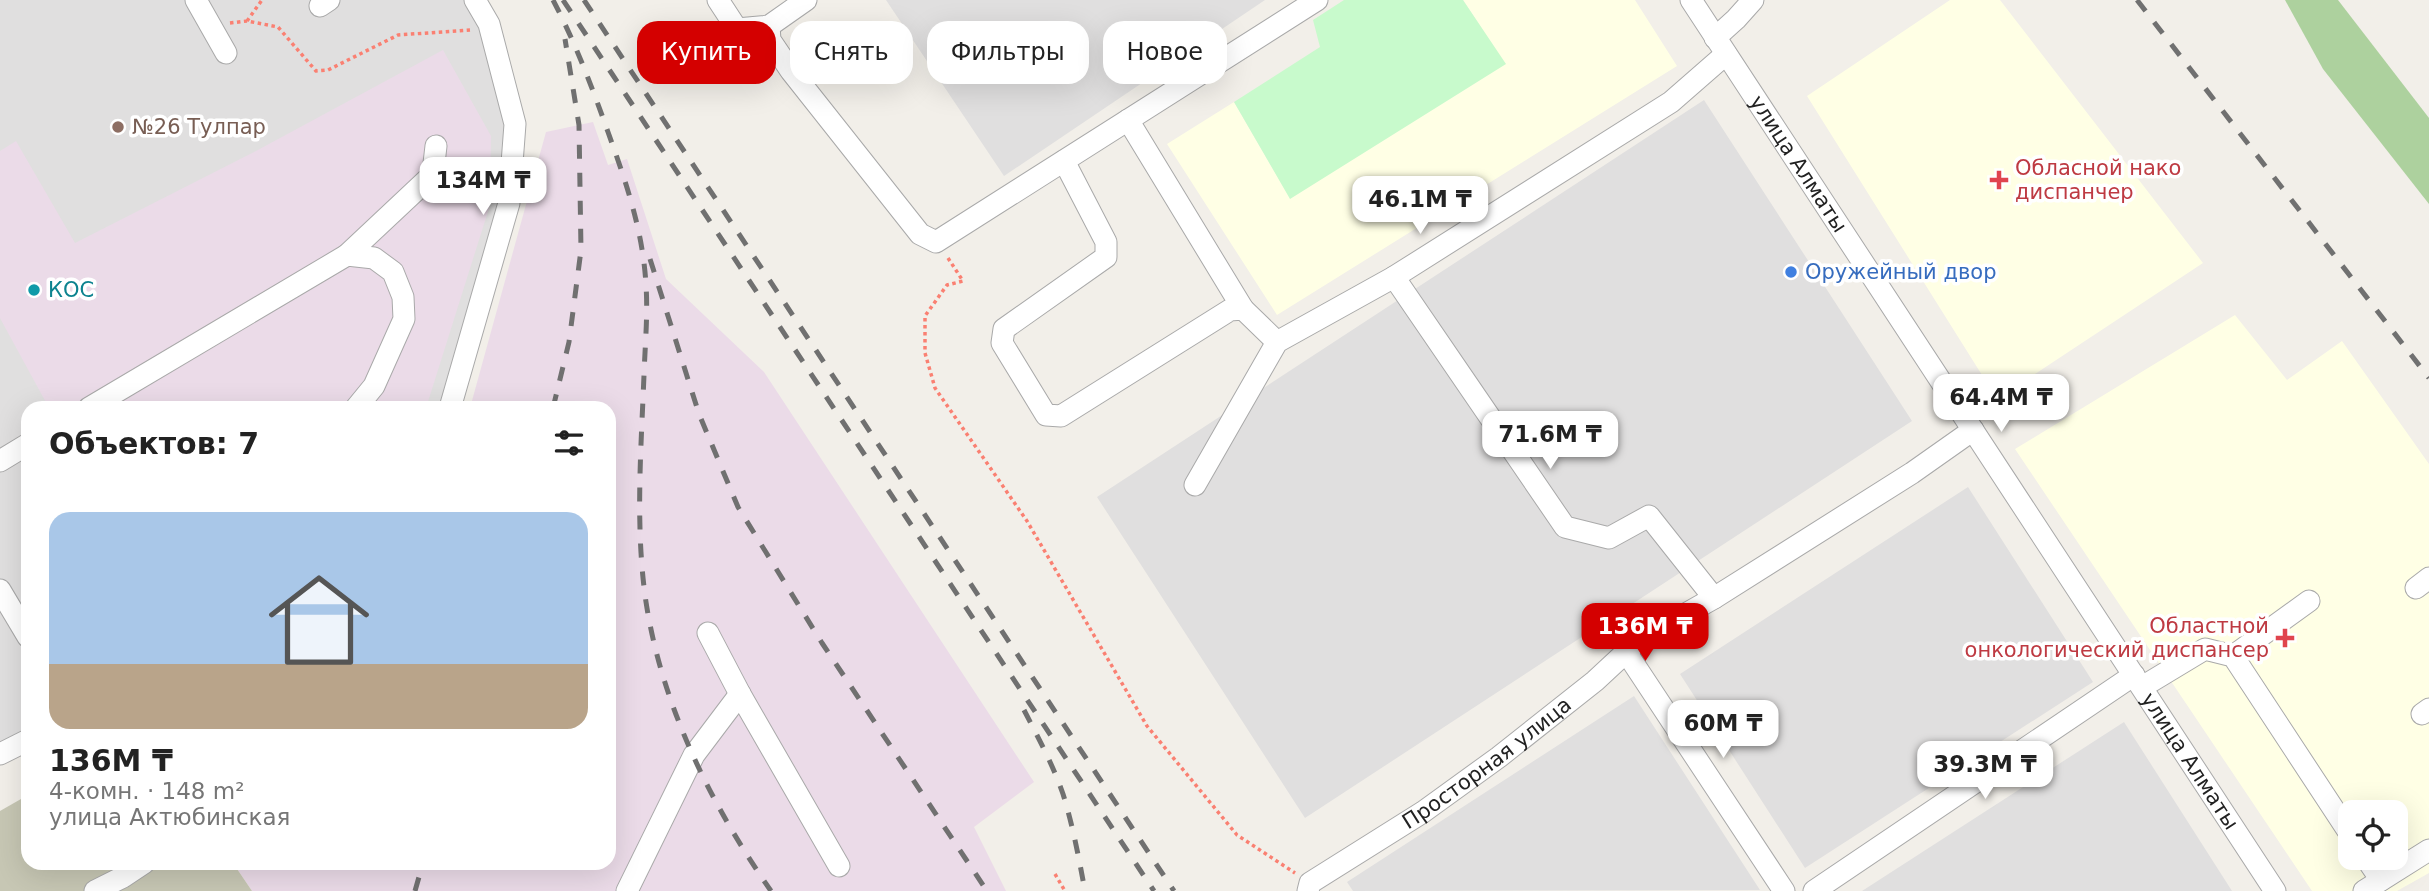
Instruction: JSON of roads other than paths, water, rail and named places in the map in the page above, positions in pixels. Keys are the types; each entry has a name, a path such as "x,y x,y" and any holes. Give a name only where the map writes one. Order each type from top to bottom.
{"street":[{"path":"196,0 226,52"},
{"path":"452,401 509,203 515,124 489,24 475,0"},
{"path":"718,0 732,21"},
{"path":"776,21 806,0"},
{"path":"776,48 791,71 920,234 936,242 1317,0"},
{"name":"улица Алматы","path":"1691,0 2275,891"},
{"path":"1195,485 1277,342 1394,277 1671,102 1721,46 1736,19 1753,0"},
{"path":"1128,120 1243,309 1277,342"},
{"path":"101,401 347,255 429,178 433,172 436,146"},
{"path":"1064,161 1106,243 1106,257 1003,329 1001,335 1002,343 1046,415 1061,416 1230,310 1243,309"},
{"path":"347,255 374,258 393,272 403,296 404,319 373,386 361,401"},
{"path":"1394,277 1565,527 1609,538 1649,516 1714,598"},
{"name":"Просторная улица","path":"1309,887 1423,812 1499,757 1595,681 1638,641 1714,598 1912,473 1973,430"},
{"path":"0,461 21,448"},
{"path":"0,590 21,625"},
{"path":"2233,656 2309,601"},
{"path":"708,633 839,866"},
{"path":"1814,891 2138,681 2205,649 2233,656 2338,816"},
{"path":"1626,652 1784,891"},
{"path":"627,891 694,755 740,694"},
{"path":"0,754 21,744"},
{"path":"2373,885 2429,850"},
{"path":"95,891 134,870"}],"railway":[{"path":"553,0 576,48 602,115 627,188 641,245 647,307 640,517 646,602 654,641 664,679 692,753 728,824 771,891"},
{"path":"563,0 1154,891"},
{"path":"584,0 1174,891"},
{"path":"2137,0 2429,378"},
{"path":"555,401 569,342 581,250 579,125 565,39"},
{"path":"650,259 699,414 738,507 822,643 987,891"},
{"path":"1024,710 1063,794 1085,891"},
{"path":"415,891 421,870"}],"place":[{"name":"№26 Тулпар","path":"118,127"},
{"name":"Обласной нако диспанчер","path":"1999,180"},
{"name":"Оружейный двор","path":"1791,272"},
{"name":"КОС","path":"34,290"},
{"name":"Областной онкологический диспансер","path":"2285,638"}]}
